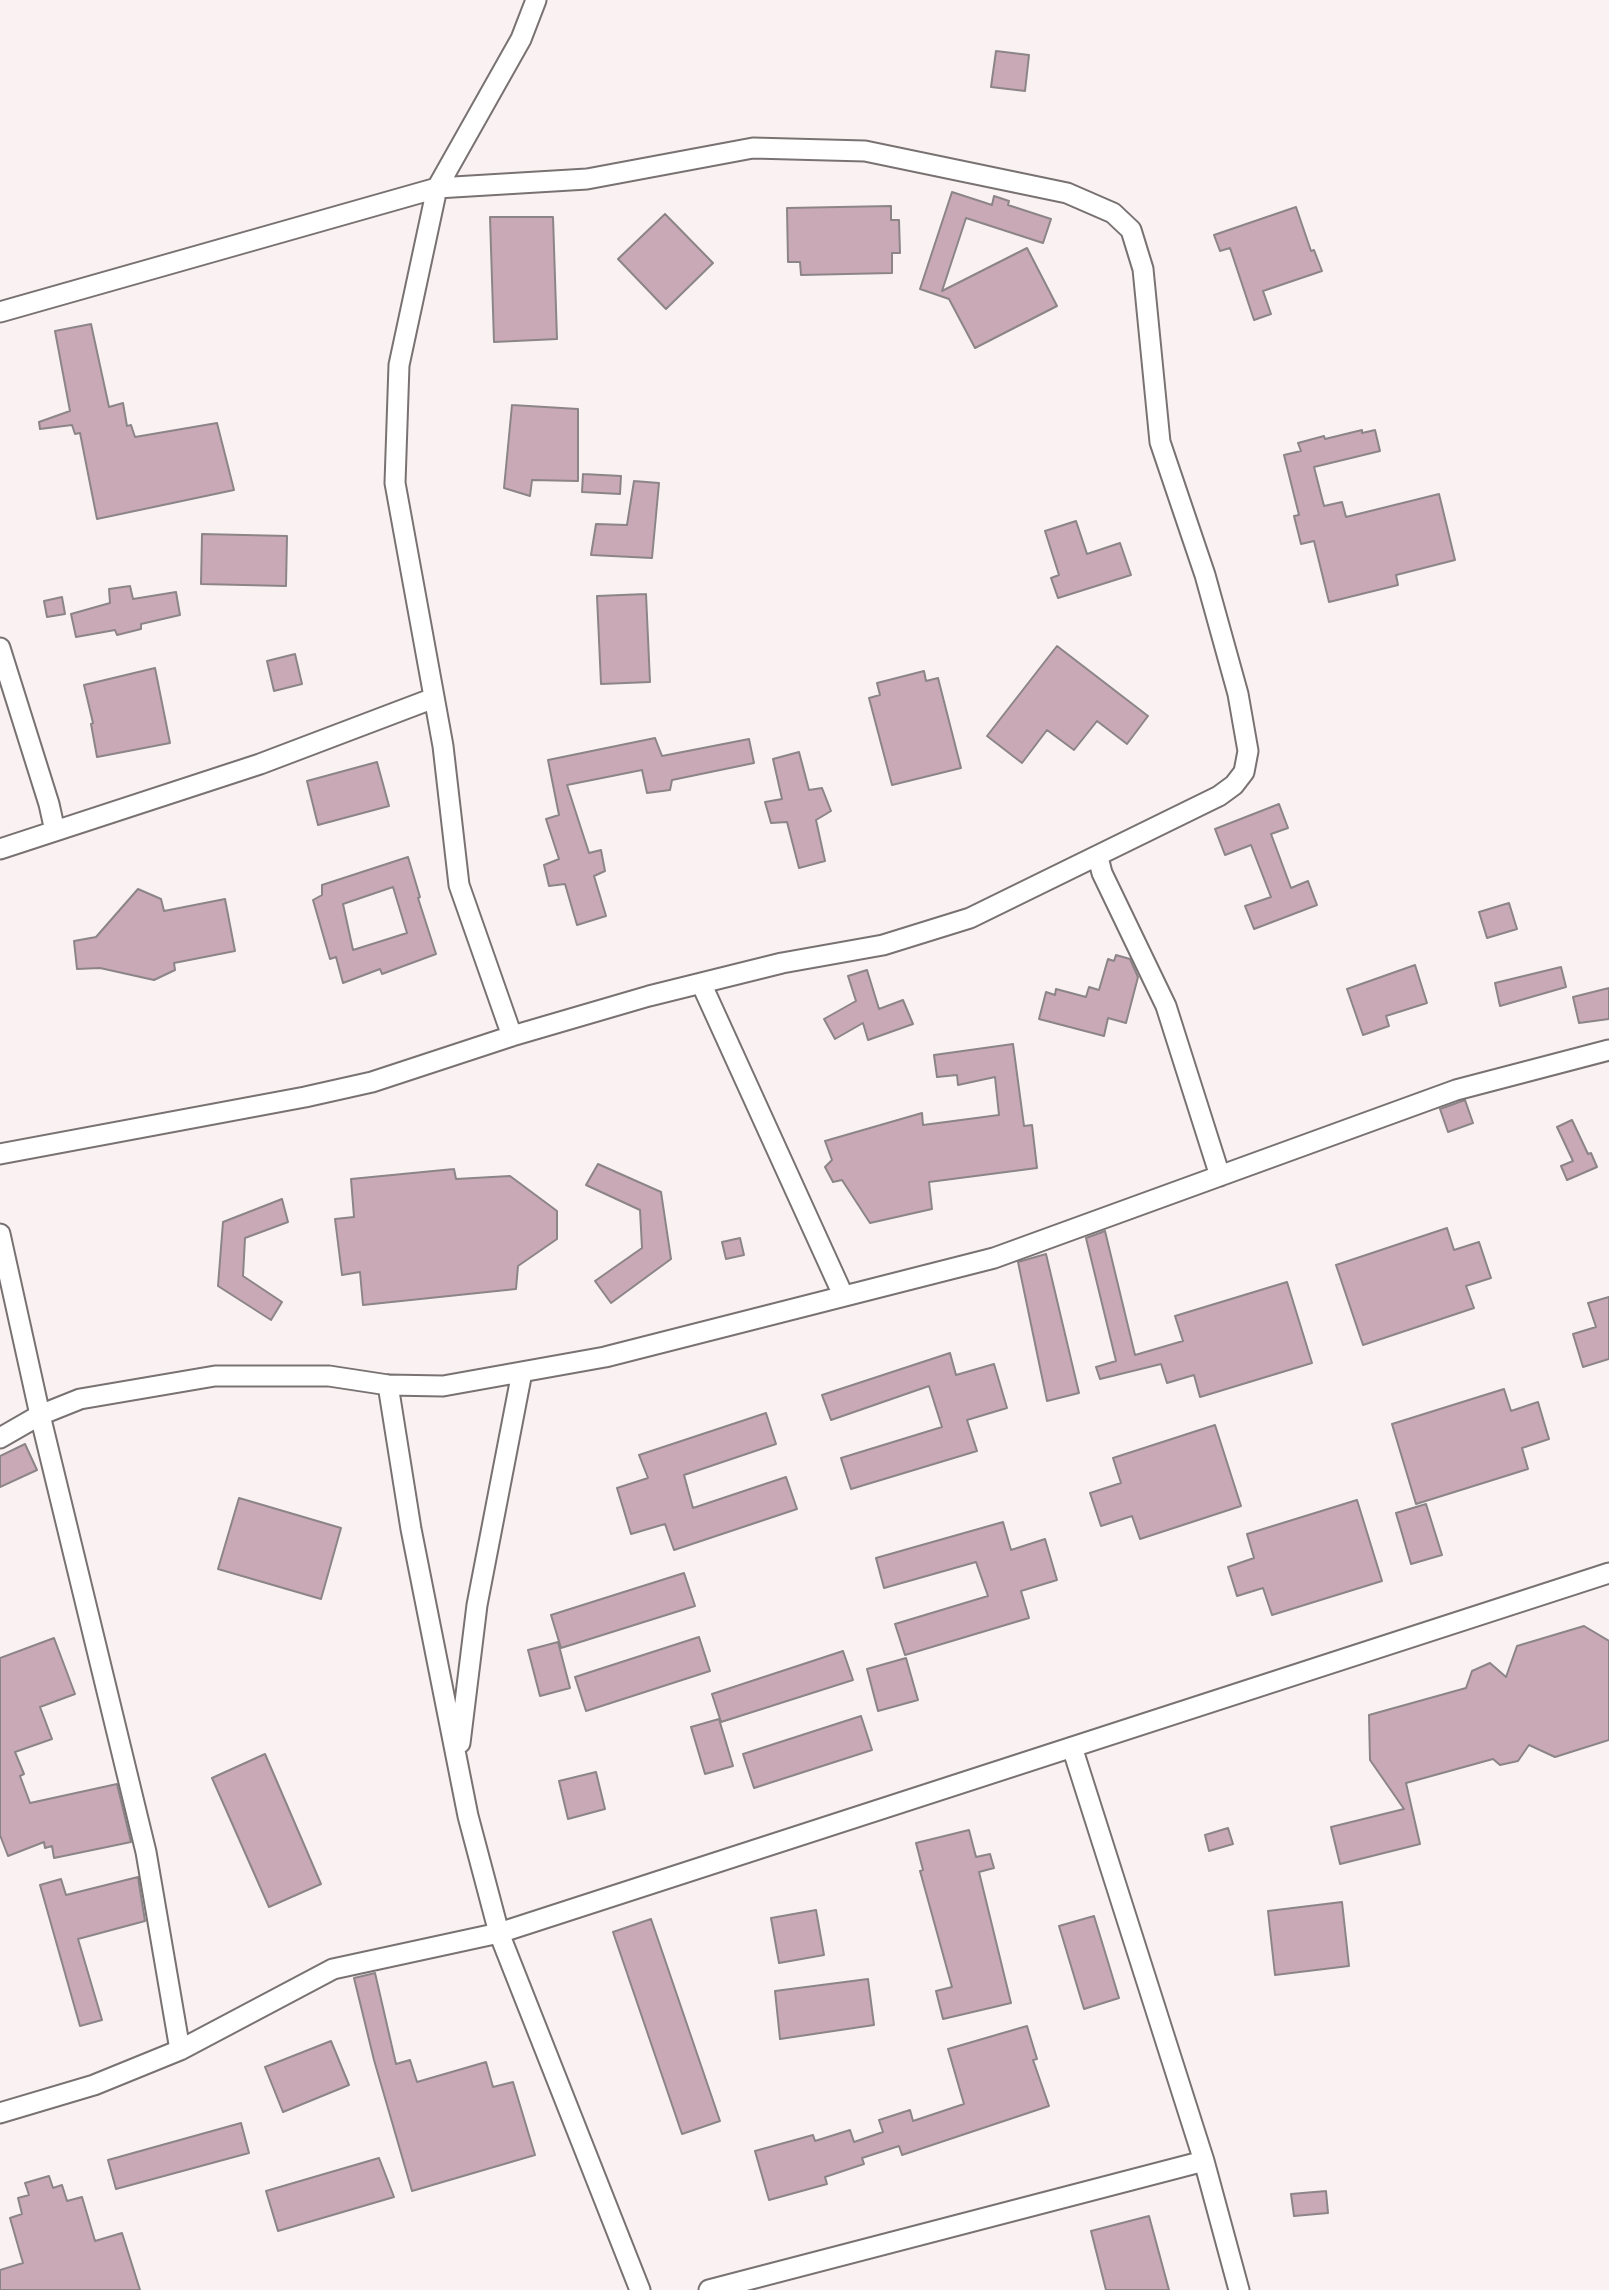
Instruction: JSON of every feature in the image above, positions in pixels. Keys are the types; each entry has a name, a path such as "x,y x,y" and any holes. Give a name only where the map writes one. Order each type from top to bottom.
{"street":[{"path":"512,1036 459,885 443,746 394,483 399,365 437,188 521,39 536,0"},
{"path":"0,312 437,188 587,179 753,148 865,151 1067,193 1113,213 1131,230 1143,269 1160,442 1205,575 1238,694 1248,751 1244,772 1234,785 1219,796 970,918 883,945 782,963 649,996 512,1036 372,1082 0,1154"},
{"path":"0,648 55,831"},
{"path":"0,849 260,764 434,698"},
{"path":"1098,857 1102,873 1166,1006 1220,1176"},
{"path":"701,983 843,1296"},
{"path":"0,1438 40,1415 80,1399 215,1376 329,1376 387,1385 443,1386 605,1357 994,1258 1119,1210 1457,1090 1609,1050"},
{"path":"0,1234 40,1415 146,1852 180,2050"},
{"path":"457,1761 477,1605 522,1372"},
{"path":"387,1385 411,1529 468,1816 499,1933 640,2290"},
{"path":"0,2113 94,2085 180,2050 333,1969 499,1933 1609,1573"},
{"path":"1072,1747 1204,2161 1239,2290"},
{"path":"709,2290 1204,2161"}],"building":[{"path":"996,51 1029,55 1025,91 991,87"},
{"path":"952,192 992,205 994,196 1009,201 1008,205 1051,219 1043,243 966,218 942,291 1027,248 1057,306 975,348 949,299 920,289"},
{"path":"891,206 891,220 899,220 900,253 892,253 892,273 801,275 800,262 788,262 787,208"},
{"path":"1296,207 1311,251 1314,250 1322,271 1263,291 1271,314 1254,320 1230,248 1220,251 1214,235"},
{"path":"665,214 713,263 666,309 618,259"},
{"path":"490,217 553,217 557,339 494,342"},
{"path":"91,324 109,407 123,403 127,426 131,425 135,437 217,423 234,490 97,519 80,433 75,434 72,425 40,429 39,422 70,411 55,331"},
{"path":"512,405 578,409 578,481 532,480 530,496 504,488"},
{"path":"1362,430 1362,433 1375,430 1380,451 1314,467 1324,506 1342,502 1346,517 1439,494 1455,560 1396,575 1398,585 1329,602 1314,541 1301,544 1294,516 1299,515 1284,455 1301,451 1298,443"},
{"path":"583,474 621,476 620,494 582,492"},
{"path":"634,481 659,483 652,558 591,555 596,524 627,525"},
{"path":"1076,521 1087,554 1120,543 1131,575 1058,598 1051,578 1059,575 1045,531"},
{"path":"202,534 287,536 286,586 201,584"},
{"path":"130,586 133,599 176,592 180,615 141,624 141,629 117,635 115,630 76,637 71,614 110,603 109,589"},
{"path":"646,594 650,682 601,684 597,596"},
{"path":"62,597 65,614 47,617 44,601"},
{"path":"1057,646 1148,716 1127,744 1097,721 1074,750 1047,730 1022,763 987,736"},
{"path":"295,654 302,684 274,691 267,661"},
{"path":"155,668 170,743 97,757 91,724 93,723 84,685"},
{"path":"924,671 926,681 938,678 961,768 892,785 869,698 880,695 877,683"},
{"path":"655,738 662,756 749,739 754,763 672,780 670,790 647,793 642,770 567,785 589,853 601,850 605,871 594,876 606,916 577,925 565,884 549,886 544,865 559,859 546,819 559,815 548,760"},
{"path":"799,752 809,790 822,788 831,811 816,820 825,861 799,868 787,822 771,823 765,802 782,799 773,759"},
{"path":"377,762 389,806 318,825 307,781"},
{"path":"1279,804 1288,828 1271,834 1291,888 1308,881 1317,905 1254,929 1245,906 1271,897 1251,845 1225,855 1215,829"},
{"path":"408,857 436,954 382,974 380,969 343,983 336,957 330,959 313,900 322,895 322,885","holes":["393,887 407,933 353,950 343,904"]},
{"path":"138,889 161,899 164,911 225,899 235,951 174,963 175,970 154,980 100,968 77,969 74,941 96,937"},
{"path":"1509,903 1517,929 1487,938 1479,912"},
{"path":"1116,955 1130,959 1138,977 1126,1023 1108,1018 1104,1036 1039,1019 1046,992 1055,995 1056,989 1086,997 1089,987 1099,990 1108,959 1114,961"},
{"path":"1415,965 1427,1003 1386,1016 1389,1026 1363,1035 1347,989"},
{"path":"1561,967 1566,987 1500,1006 1495,983"},
{"path":"867,970 879,1009 903,1000 913,1024 868,1040 863,1023 835,1039 824,1019 856,1001 848,976"},
{"path":"1609,988 1609,1019 1579,1023 1573,997"},
{"path":"1013,1044 1024,1126 1032,1125 1037,1168 929,1182 932,1209 870,1223 842,1180 833,1182 825,1167 832,1160 825,1141 922,1113 923,1125 999,1115 995,1077 958,1085 957,1075 937,1077 934,1055"},
{"path":"1465,1100 1473,1123 1448,1132 1440,1109"},
{"path":"1572,1120 1597,1167 1567,1180 1561,1166 1573,1161 1557,1127"},
{"path":"598,1164 661,1192 671,1259 611,1303 595,1281 642,1248 640,1210 586,1185"},
{"path":"454,1169 456,1179 510,1176 557,1211 557,1239 518,1266 516,1289 363,1305 360,1272 342,1275 335,1219 354,1217 351,1179"},
{"path":"282,1199 288,1222 245,1238 243,1276 282,1302 271,1320 218,1286 223,1222"},
{"path":"1447,1228 1454,1250 1479,1242 1491,1278 1466,1286 1474,1308 1363,1345 1336,1265"},
{"path":"1105,1231 1135,1355 1183,1341 1175,1316 1287,1282 1312,1363 1200,1397 1194,1375 1167,1383 1161,1364 1100,1379 1096,1367 1116,1361 1086,1238"},
{"path":"740,1238 744,1255 726,1259 722,1242"},
{"path":"1046,1254 1079,1393 1047,1401 1018,1262"},
{"path":"1609,1297 1609,1359 1583,1367 1573,1334 1596,1327 1588,1303"},
{"path":"950,1353 956,1375 994,1364 1007,1408 967,1420 977,1451 851,1489 841,1458 942,1427 929,1386 831,1420 822,1395"},
{"path":"1504,1389 1511,1411 1538,1402 1549,1439 1522,1448 1528,1469 1416,1504 1392,1424"},
{"path":"766,1413 776,1444 684,1475 693,1508 786,1477 797,1509 674,1550 665,1524 631,1534 617,1488 648,1478 639,1455"},
{"path":"1215,1425 1241,1506 1140,1539 1132,1516 1101,1526 1090,1493 1121,1483 1113,1458"},
{"path":"25,1444 37,1470 0,1487 0,1456"},
{"path":"239,1498 341,1528 321,1599 218,1569"},
{"path":"1357,1500 1382,1581 1272,1615 1263,1588 1237,1596 1228,1567 1254,1558 1247,1534"},
{"path":"1426,1504 1442,1555 1411,1564 1396,1513"},
{"path":"1003,1522 1011,1550 1045,1539 1057,1580 1021,1591 1029,1618 905,1655 895,1624 988,1596 976,1562 884,1588 876,1558"},
{"path":"684,1573 695,1606 561,1648 551,1615"},
{"path":"1584,1626 1609,1641 1609,1740 1555,1757 1529,1745 1518,1761 1500,1765 1493,1759 1406,1783 1420,1844 1340,1864 1331,1827 1404,1809 1370,1760 1369,1715 1466,1688 1472,1671 1490,1663 1506,1677 1517,1646"},
{"path":"699,1637 710,1671 586,1711 575,1677"},
{"path":"54,1638 75,1694 40,1707 52,1739 15,1752 24,1774 20,1776 30,1803 117,1784 131,1842 54,1858 52,1846 45,1848 44,1842 8,1856 0,1835 0,1658"},
{"path":"558,1642 570,1688 540,1696 528,1650"},
{"path":"843,1651 853,1680 721,1722 712,1694"},
{"path":"906,1658 918,1700 878,1711 867,1669"},
{"path":"861,1716 872,1750 754,1788 743,1754"},
{"path":"719,1719 733,1766 705,1774 691,1727"},
{"path":"265,1754 321,1884 269,1907 212,1778"},
{"path":"596,1772 605,1809 568,1819 559,1781"},
{"path":"1228,1828 1233,1844 1209,1851 1205,1835"},
{"path":"969,1830 976,1857 990,1854 994,1868 979,1872 1011,2003 943,2019 936,1991 952,1987 920,1871 923,1870 916,1843"},
{"path":"138,1877 145,1921 78,1939 102,2020 80,2026 40,1885 61,1879 66,1895"},
{"path":"1342,1902 1349,1966 1275,1975 1268,1911"},
{"path":"816,1910 824,1955 779,1963 771,1918"},
{"path":"1094,1916 1119,1998 1084,2009 1059,1926"},
{"path":"651,1919 720,2121 682,2134 613,1932"},
{"path":"375,1973 396,2064 410,2060 417,2082 486,2062 493,2087 513,2082 535,2155 412,2191 374,2060 354,1978"},
{"path":"868,1979 874,2025 780,2039 775,1991"},
{"path":"1027,2026 1037,2059 1033,2060 1049,2106 902,2155 899,2146 862,2158 864,2164 825,2177 827,2184 769,2200 755,2151 813,2135 815,2141 850,2130 854,2142 883,2132 879,2120 910,2110 913,2121 964,2104 948,2049"},
{"path":"331,2041 349,2085 283,2112 265,2067"},
{"path":"241,2123 249,2153 116,2189 108,2160"},
{"path":"379,2158 394,2197 278,2231 266,2191"},
{"path":"49,2176 53,2188 62,2185 67,2201 82,2197 95,2241 122,2233 140,2290 0,2290 0,2270 23,2263 10,2218 22,2214 18,2198 29,2195 25,2183"},
{"path":"1326,2191 1328,2213 1294,2216 1291,2194"},
{"path":"1149,2216 1169,2290 1106,2290 1091,2231"}]}
